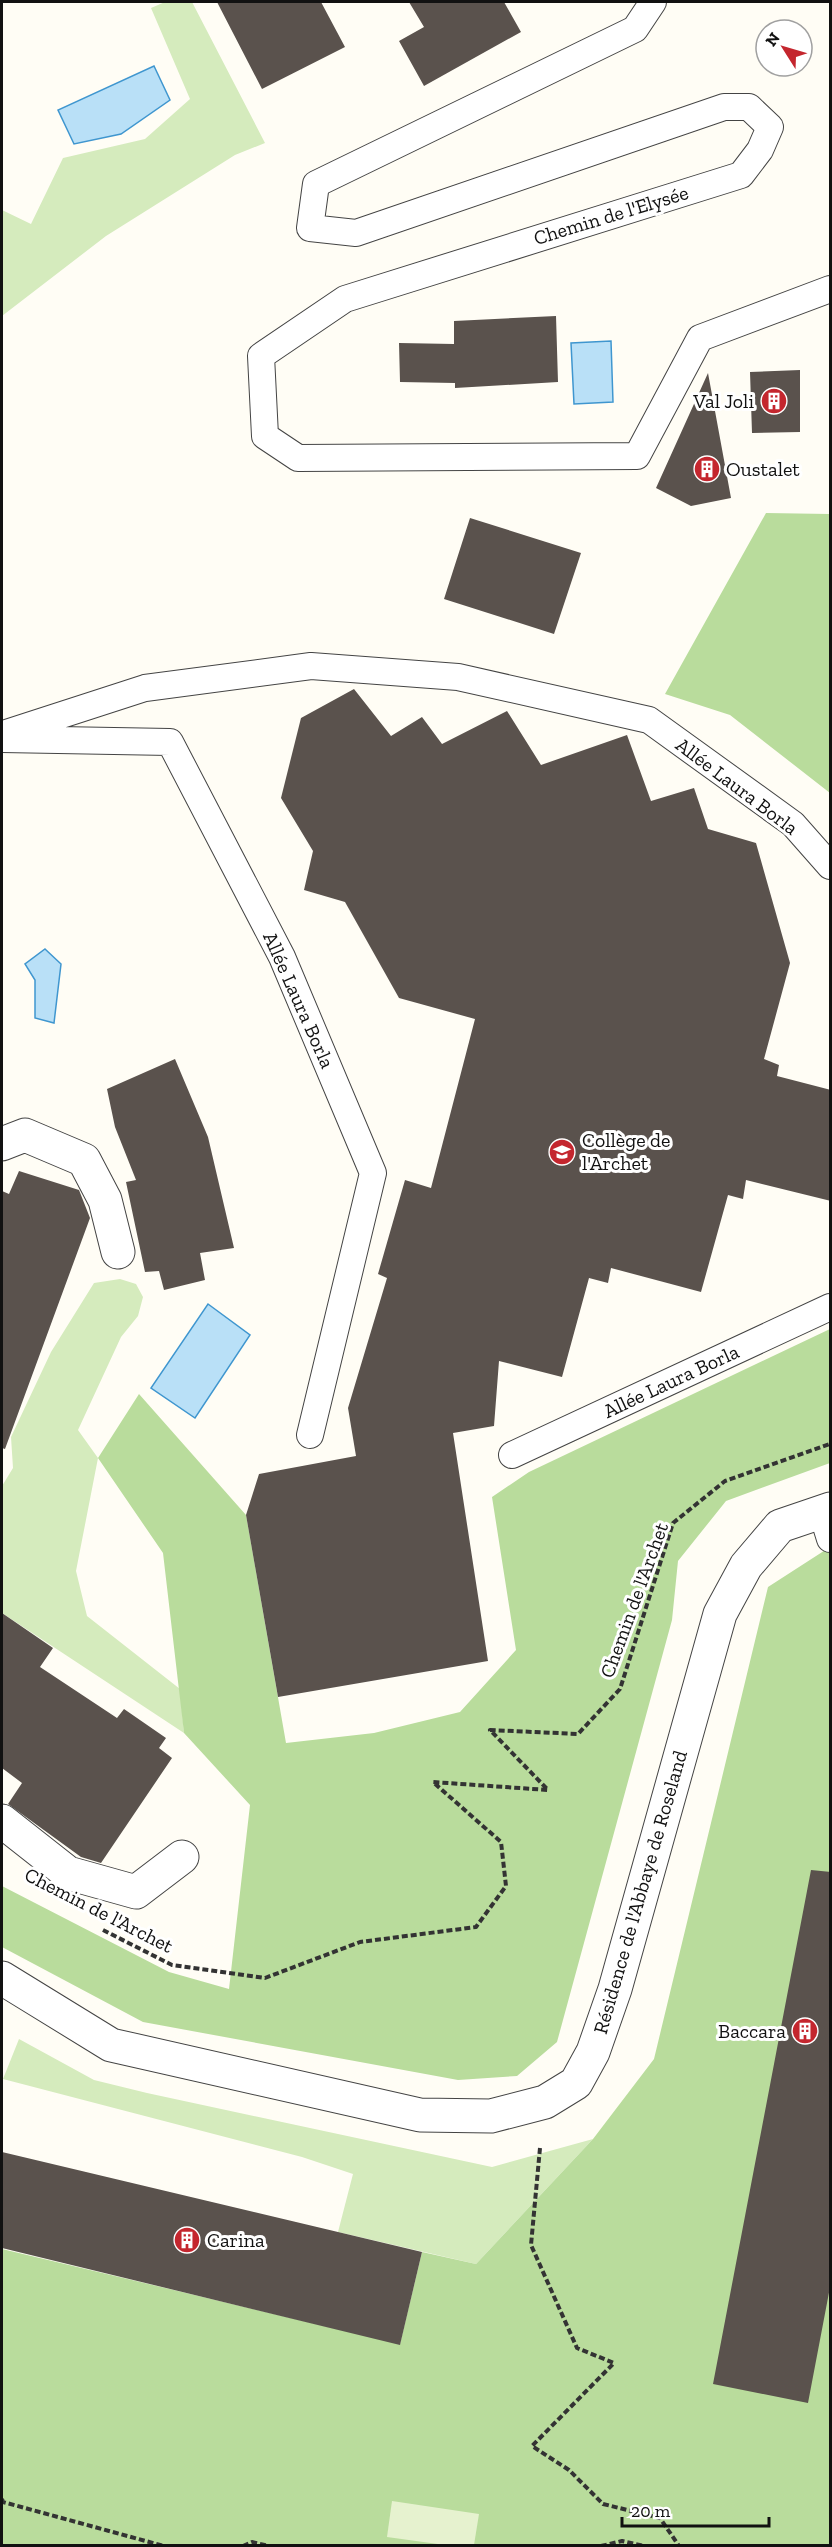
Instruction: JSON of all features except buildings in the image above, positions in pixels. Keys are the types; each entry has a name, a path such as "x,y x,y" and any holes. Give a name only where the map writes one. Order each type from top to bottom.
{"street":[{"path":"2,1144 25,1135 84,1160 105,1200 118,1252"},
{"name":"Résidence de l'Abbaye de Roseland","path":"2,1978 111,2045 420,2115 491,2116 545,2102 576,2083 593,2052 615,1989 720,1614 746,1566 780,1526 828,1520"},
{"path":"2,1821 68,1873 136,1892 182,1857"}],"lane":[{"name":"Chemin de l'Elysée","path":"653,2 635,29 316,184 310,228 356,233 724,107 749,106 770,127 760,150 741,175 345,299 261,356 264,436 298,458 637,456 700,338 831,289"},
{"name":"Allée Laura Borla","path":"2,734 145,688 311,666 458,677 649,720 793,824 831,866"},
{"name":"Allée Laura Borla","path":"2,739 170,742 282,957 373,1173 309,1435"},
{"name":"Allée Laura Borla","path":"512,1455 831,1307"}],"path":[{"name":"Chemin de l'Archet","path":"97,1926 172,1965 265,1978 360,1942 476,1927 506,1886 501,1842 433,1782 549,1790 490,1730 578,1734 620,1689 674,1523 725,1480 831,1444"},
{"path":"545,2102 531,2246 577,2348 614,2363 532,2445 569,2470 603,2504 660,2518 679,2546"},
{"path":"2,2501 164,2546"},
{"path":"601,2546 622,2541 644,2546"},
{"path":"243,2546 252,2542 269,2546"}],"green space":[{"path":"165,2 192,2 265,143 235,155 106,236 2,316 2,210 31,224 63,158 145,139 190,99 151,8"},
{"path":"766,513 830,514 830,793 730,715 665,694"},
{"path":"120,1279 136,1284 143,1297 138,1316 121,1337 78,1430 98,1458 76,1571 87,1616 180,1689 184,1733 2,1613 2,1486 13,1468 11,1437 51,1352 94,1283"},
{"path":"830,1329 830,1463 726,1501 678,1561 672,1620 557,2042 517,2076 458,2080 143,2022 2,1947 2,1886 169,1972 229,1989 250,1805 184,1733 163,1553 98,1458 139,1394 246,1515 286,1743 374,1733 460,1712 516,1650 492,1497 529,1472"},
{"path":"830,1547 830,2545 2,2546 2,2249 400,2344 422,2252 476,2264 593,2139 654,2059 768,1587"},
{"path":"19,2039 94,2080 492,2167 593,2139 476,2264 338,2232 353,2174 302,2157 3,2079"},
{"path":"392,2501 479,2514 474,2545 445,2545 387,2537"}],"water":[{"path":"154,66 170,100 121,134 74,144 58,110"},
{"path":"611,341 613,402 574,404 571,343"},
{"path":"45,949 61,964 54,1023 35,1018 35,980 25,964"},
{"path":"208,1304 250,1335 195,1418 151,1388"}],"place":[{"name":"Val Joli","path":"774,401"},
{"name":"Oustalet","path":"707,469"},
{"name":"Collège de l'Archet","path":"562,1152"},
{"name":"Baccara","path":"805,2031"},
{"name":"Carina","path":"187,2240"}]}
